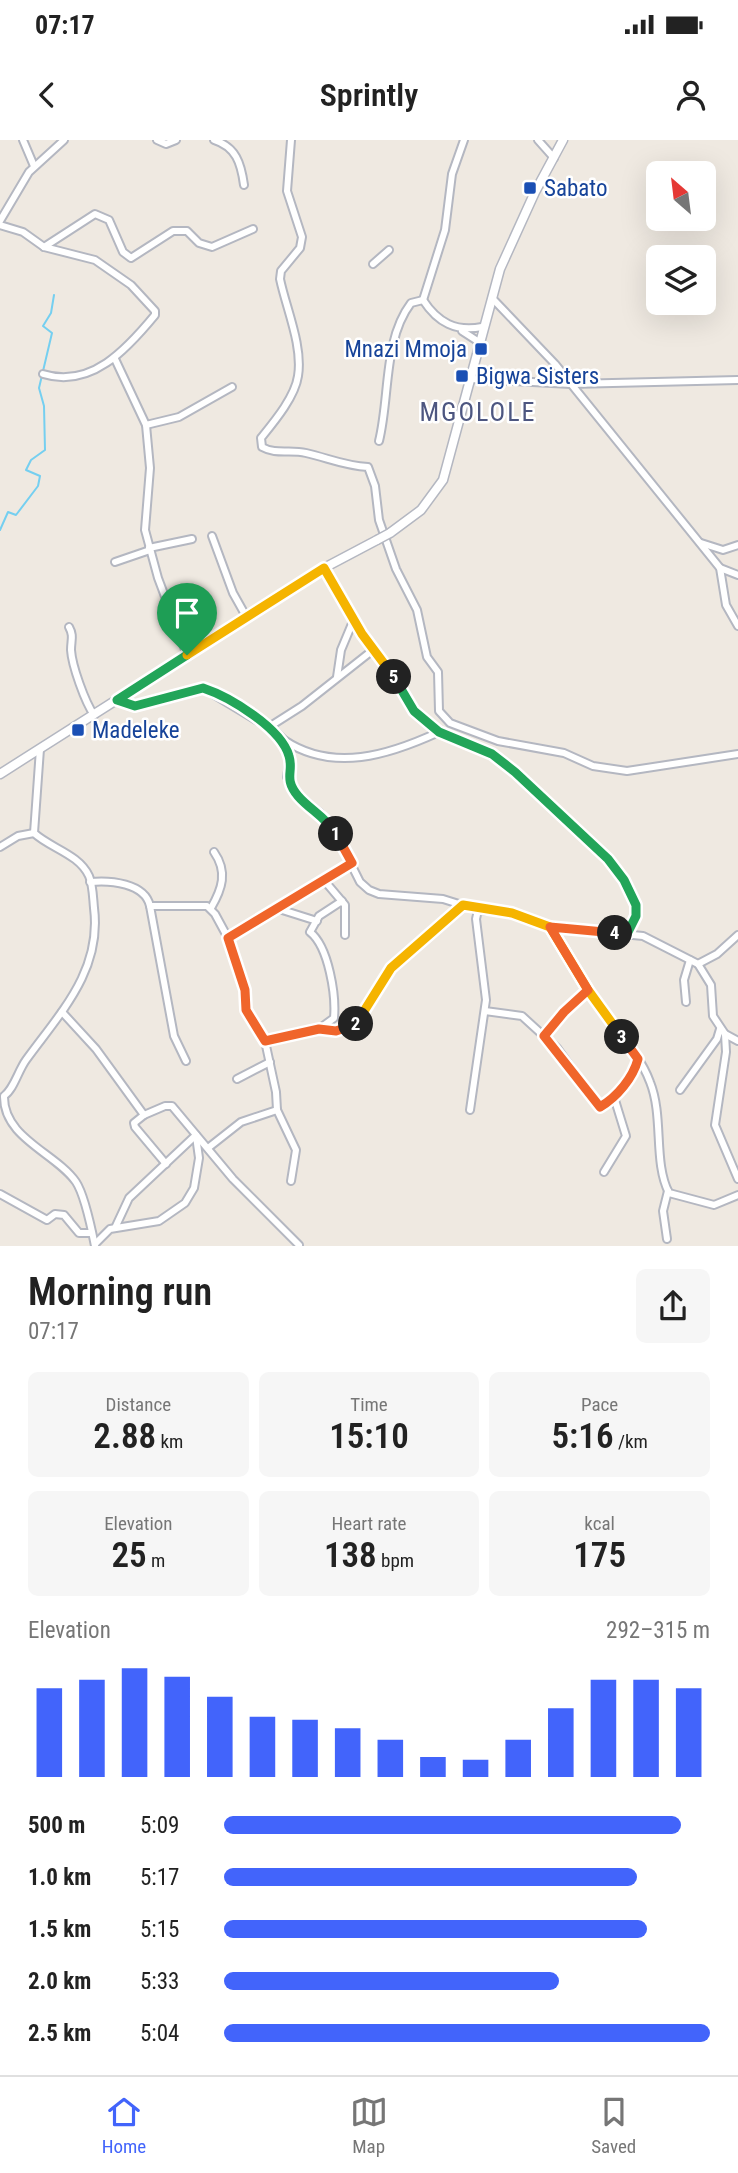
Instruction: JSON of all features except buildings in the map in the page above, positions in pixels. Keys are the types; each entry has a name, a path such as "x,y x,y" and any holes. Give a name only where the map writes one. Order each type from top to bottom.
{"street":[{"path":"23,140 34,166"},
{"path":"43,374 75,378 115,359 155,315 153,308 131,285 94,260 44,247 23,232 0,223 34,166 64,140"},
{"path":"157,140 166,144 176,140"},
{"path":"214,140 226,144 236,153 244,185"},
{"path":"291,140 287,191 302,237 300,248 281,271 280,279 297,354 298,376 274,422 261,438 262,447 272,453 289,450 307,453 326,461 368,467 375,485 379,520 396,569 417,610 427,657 438,672 439,711 450,723 498,741 564,753 593,766 627,771 738,754"},
{"path":"423,300 445,230 452,174 464,140"},
{"path":"538,140 554,158"},
{"path":"0,774 324,568 390,533 421,510 443,480 471,379 490,296 530,203 563,140"},
{"path":"44,247 96,214 109,220 123,252 131,258 173,231 187,231 199,243 212,247 253,229"},
{"path":"373,264 389,250"},
{"path":"490,296 571,384 720,568 738,575"},
{"path":"423,300 440,319 479,342"},
{"path":"379,441 386,413 387,377 402,314 411,303 423,300"},
{"path":"463,331 482,327"},
{"path":"115,359 146,425 151,453 145,522 149,549 187,655"},
{"path":"471,379 571,384 738,380"},
{"path":"146,425 179,417 232,387"},
{"path":"212,536 233,593 247,618"},
{"path":"115,562 149,549 192,538"},
{"path":"699,543 723,550 738,545"},
{"path":"324,568 373,650 386,664 414,711 439,732 467,742 499,760 608,859 624,880 636,905 636,916 627,934"},
{"path":"720,568 726,605 738,625"},
{"path":"337,677 344,639 354,619"},
{"path":"69,627 73,636 71,650 85,701 94,715"},
{"path":"269,727 373,650"},
{"path":"117,700 135,706 203,688 269,727 307,754 336,759 384,754 439,732"},
{"path":"284,740 290,759 287,777 334,830 360,882 373,892 424,896 478,910 512,913 550,927 651,938 698,964 711,984 711,1010 723,1032 726,1052 715,1125 738,1179"},
{"path":"34,833 40,749"},
{"path":"0,847 18,836 34,833 70,856 86,871 90,882 96,926 82,984 19,1070 10,1092 4,1096 2,1109 32,1144 75,1181 95,1245"},
{"path":"211,908 223,878 222,864 214,852"},
{"path":"228,938 352,863"},
{"path":"323,879 342,901 346,912 345,935"},
{"path":"90,882 138,888 149,899 174,1036 186,1061"},
{"path":"319,1029 334,1018 335,1002 331,990 332,975 320,943 310,932 317,921 342,901"},
{"path":"265,1041 319,1029 336,1031 357,1023 391,968 463,905"},
{"path":"150,906 211,908"},
{"path":"211,908 228,938 245,990 246,1010 265,1041 277,1110 296,1150 291,1181"},
{"path":"279,909 317,921"},
{"path":"470,1110 485,1011 478,910"},
{"path":"550,927 588,990 638,1059 654,1093 661,1139 662,1182 667,1191 675,1197 714,1205 738,1195"},
{"path":"698,964 717,954 738,935"},
{"path":"686,1002 684,978 690,960"},
{"path":"544,1036 564,1012 588,990"},
{"path":"485,1011 518,1014 557,1048 599,1107 615,1095 634,1073 638,1059"},
{"path":"62,1012 96,1049 144,1115"},
{"path":"723,1032 738,1041"},
{"path":"680,1090 723,1032"},
{"path":"237,1079 270,1062"},
{"path":"604,1172 626,1136 615,1095"},
{"path":"166,1164 134,1125 144,1115 164,1106 172,1107 233,1179 299,1245"},
{"path":"208,1148 241,1122 277,1110"},
{"path":"115,1228 129,1198 196,1135"},
{"path":"95,1245 106,1231 159,1221 189,1199 194,1188 200,1153 196,1135"},
{"path":"667,1191 663,1211 667,1239"},
{"path":"0,1194 47,1220 55,1214 64,1215 79,1233 92,1233"}],"waterway":[{"path":"0,530 8,512 16,515 38,486 40,476 26,470 31,460 45,450 44,406 39,388 52,333 43,326 51,313 54,295"}],"place":[{"name":"Sabato","path":"530,188"},
{"name":"Mnazi Mmoja","path":"481,349"},
{"name":"Bigwa Sisters","path":"462,376"},
{"name":"Madeleke","path":"78,730"}],"district":[{"name":"MGOLOLE","path":"478,412"}],"route":[{"path":"187,655 117,700 135,706 194,688 203,688 259,720 284,740 290,759 287,777 298,796 320,813 334,830 352,863 228,938 245,990 246,1010 265,1041 319,1029 336,1031 357,1023 396,961 418,946 463,905 478,910 512,913 550,927 565,954 588,990 638,1059 634,1073 615,1095 599,1107 557,1048 544,1036 564,1012 588,990 550,927 627,934 636,916 632,893 608,859 570,826 534,789 492,754 439,732 414,711 386,664 362,634 324,568 187,655"}]}
